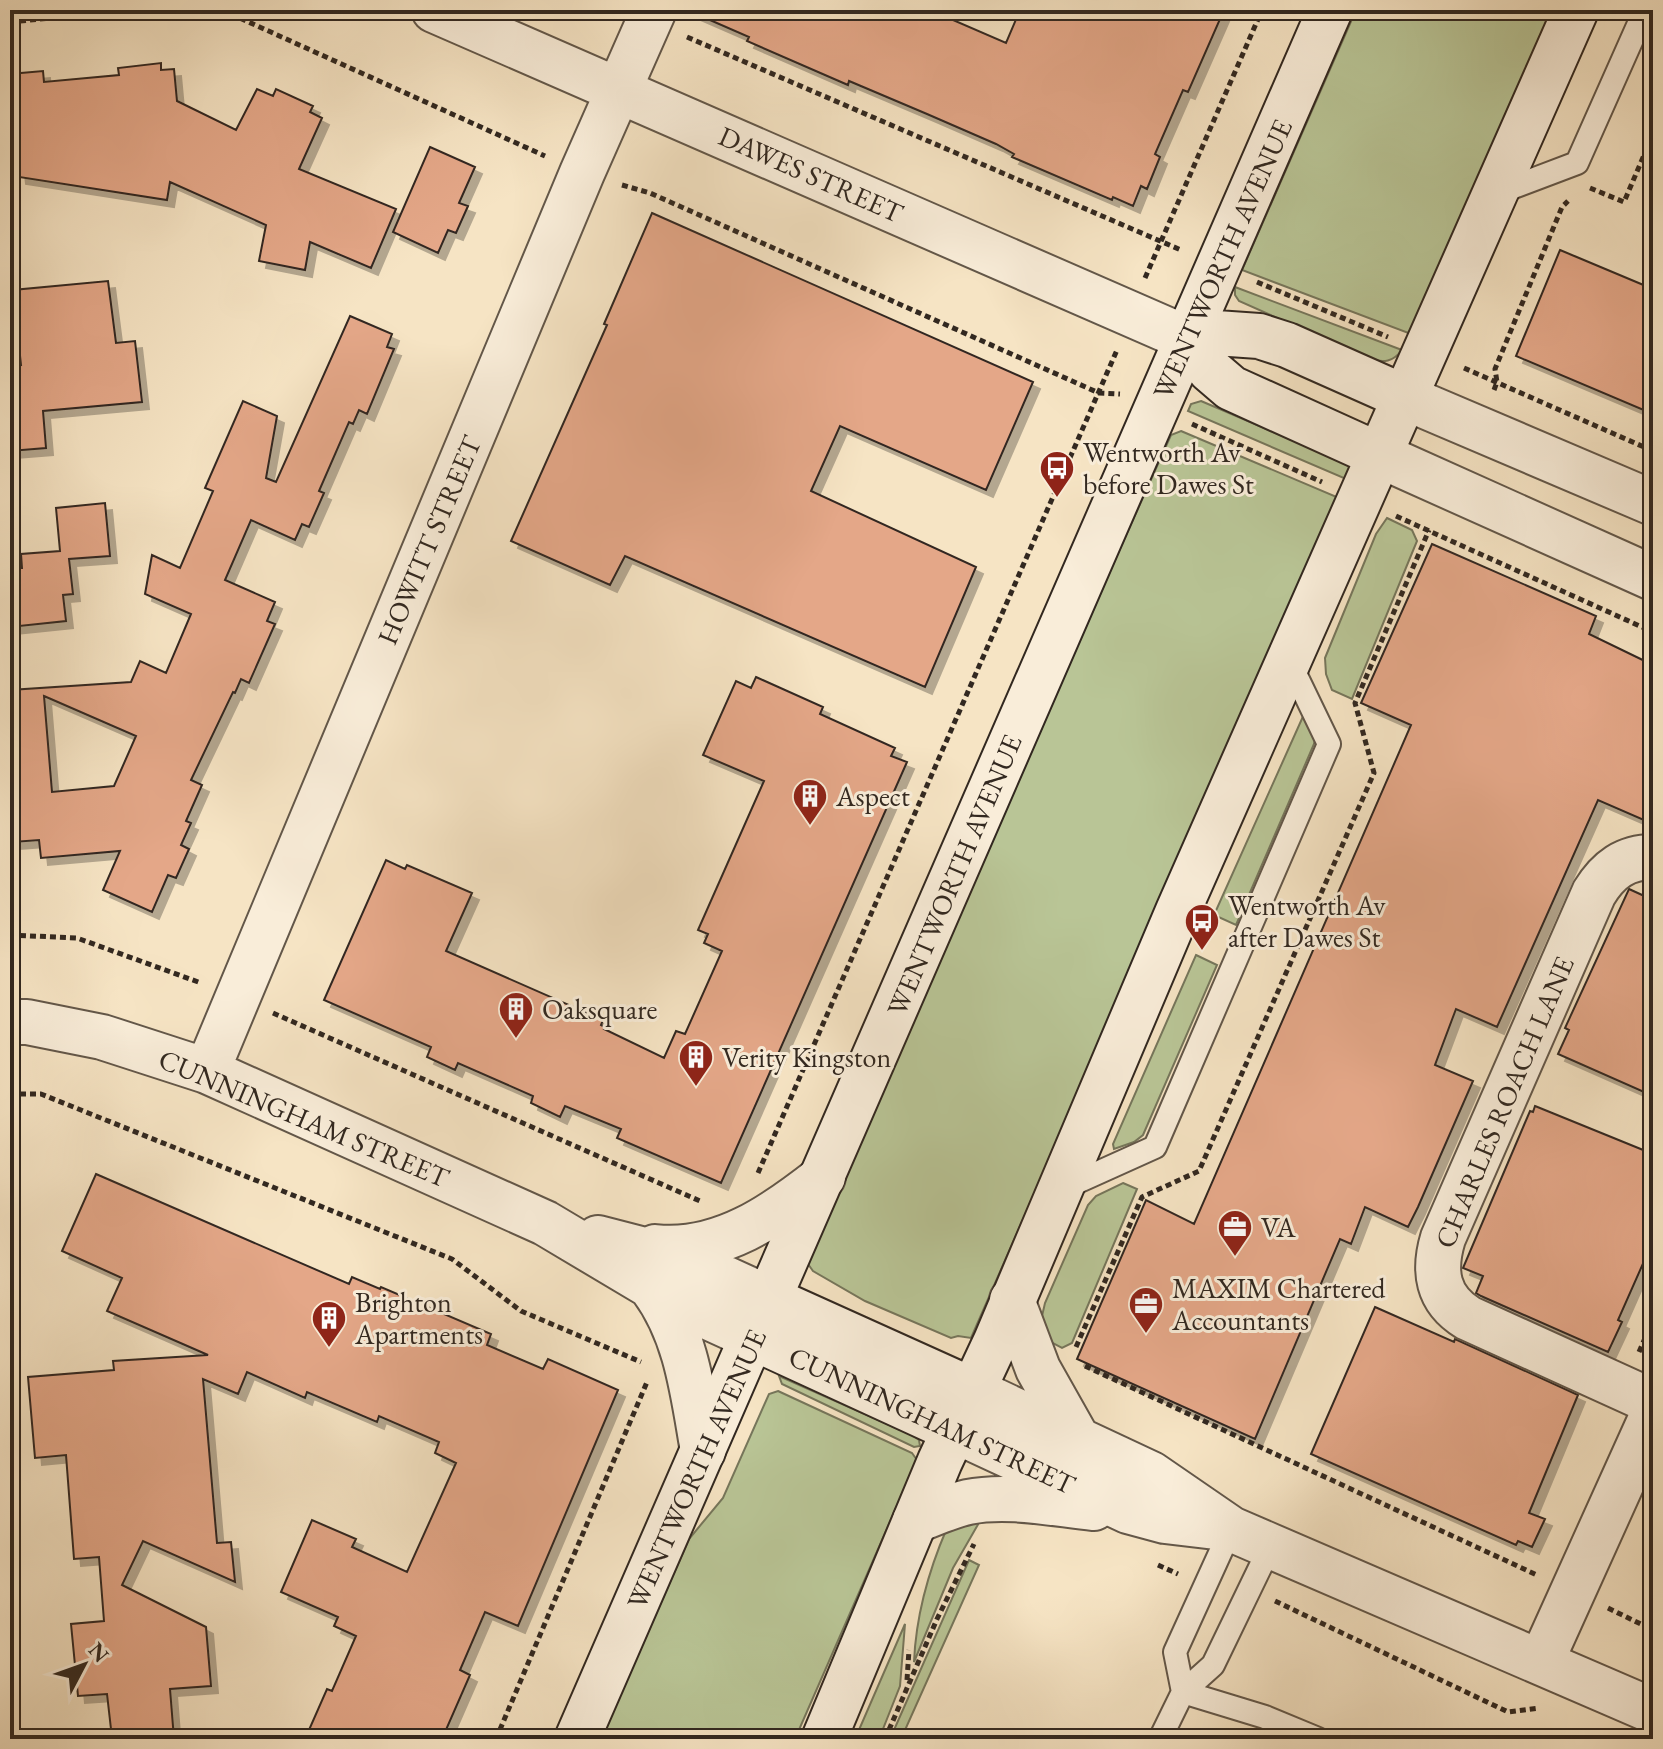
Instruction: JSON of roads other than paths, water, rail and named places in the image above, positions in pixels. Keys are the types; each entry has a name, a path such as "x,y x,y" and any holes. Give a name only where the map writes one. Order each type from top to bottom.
{"street":[{"name":"DAWES STREET","path":"434,10 1188,339"},
{"name":"WENTWORTH AVENUE","path":"577,1739 1330,10"},
{"path":"824,1739 1178,911 1576,10"},
{"name":"HOWITT STREET","path":"207,1071 651,15"},
{"path":"1653,503 1287,345 1259,336 1216,333 1188,339 1210,370 1231,388 1653,578"},
{"path":"1534,525 1560,463"},
{"name":"CHARLES ROACH LANE","path":"1653,857 1633,859 1619,865 1603,879 1594,893 1443,1238 1437,1268 1447,1300 1468,1318 1653,1402"},
{"name":"CUNNINGHAM STREET","path":"10,1022 27,1022 102,1037 207,1071 545,1223 700,1314 762,1319 974,1391 1151,1474 1231,1529 1653,1711"},
{"name":"CUNNINGHAM STREET","path":"621,1244 684,1247 739,1232 777,1212 823,1177"},
{"name":"CUNNINGHAM STREET","path":"545,1223 687,1261 762,1319 954,1430 1128,1511"},
{"name":"CUNNINGHAM STREET","path":"650,1285 679,1336 703,1451"},
{"name":"CUNNINGHAM STREET","path":"1012,1300 1038,1369 1078,1440"},
{"path":"1541,1662 1653,1414"},
{"name":"CUNNINGHAM STREET","path":"915,1521 961,1504 984,1500 1030,1501 1128,1511 1165,1521 1231,1529"}],"lane":[{"path":"1494,194 1577,163 1645,10"},
{"path":"1059,1190 1155,1147 1329,744 1289,661"},
{"path":"1183,1692 1175,1652 1231,1529"},
{"path":"1160,1739 1183,1692 1213,1665 1270,1547"},
{"path":"1183,1692 1265,1717 1318,1739"}],"place":[{"name":"Wentworth Av before Dawes St","path":"1057,499"},
{"name":"Aspect","path":"810,827"},
{"name":"Wentworth Av after Dawes St","path":"1202,952"},
{"name":"Oaksquare","path":"516,1040"},
{"name":"Verity Kingston","path":"696,1088"},
{"name":"VA","path":"1235,1258"},
{"name":"MAXIM Chartered Accountants","path":"1146,1335"},
{"name":"Brighton Apartments","path":"329,1349"}]}
